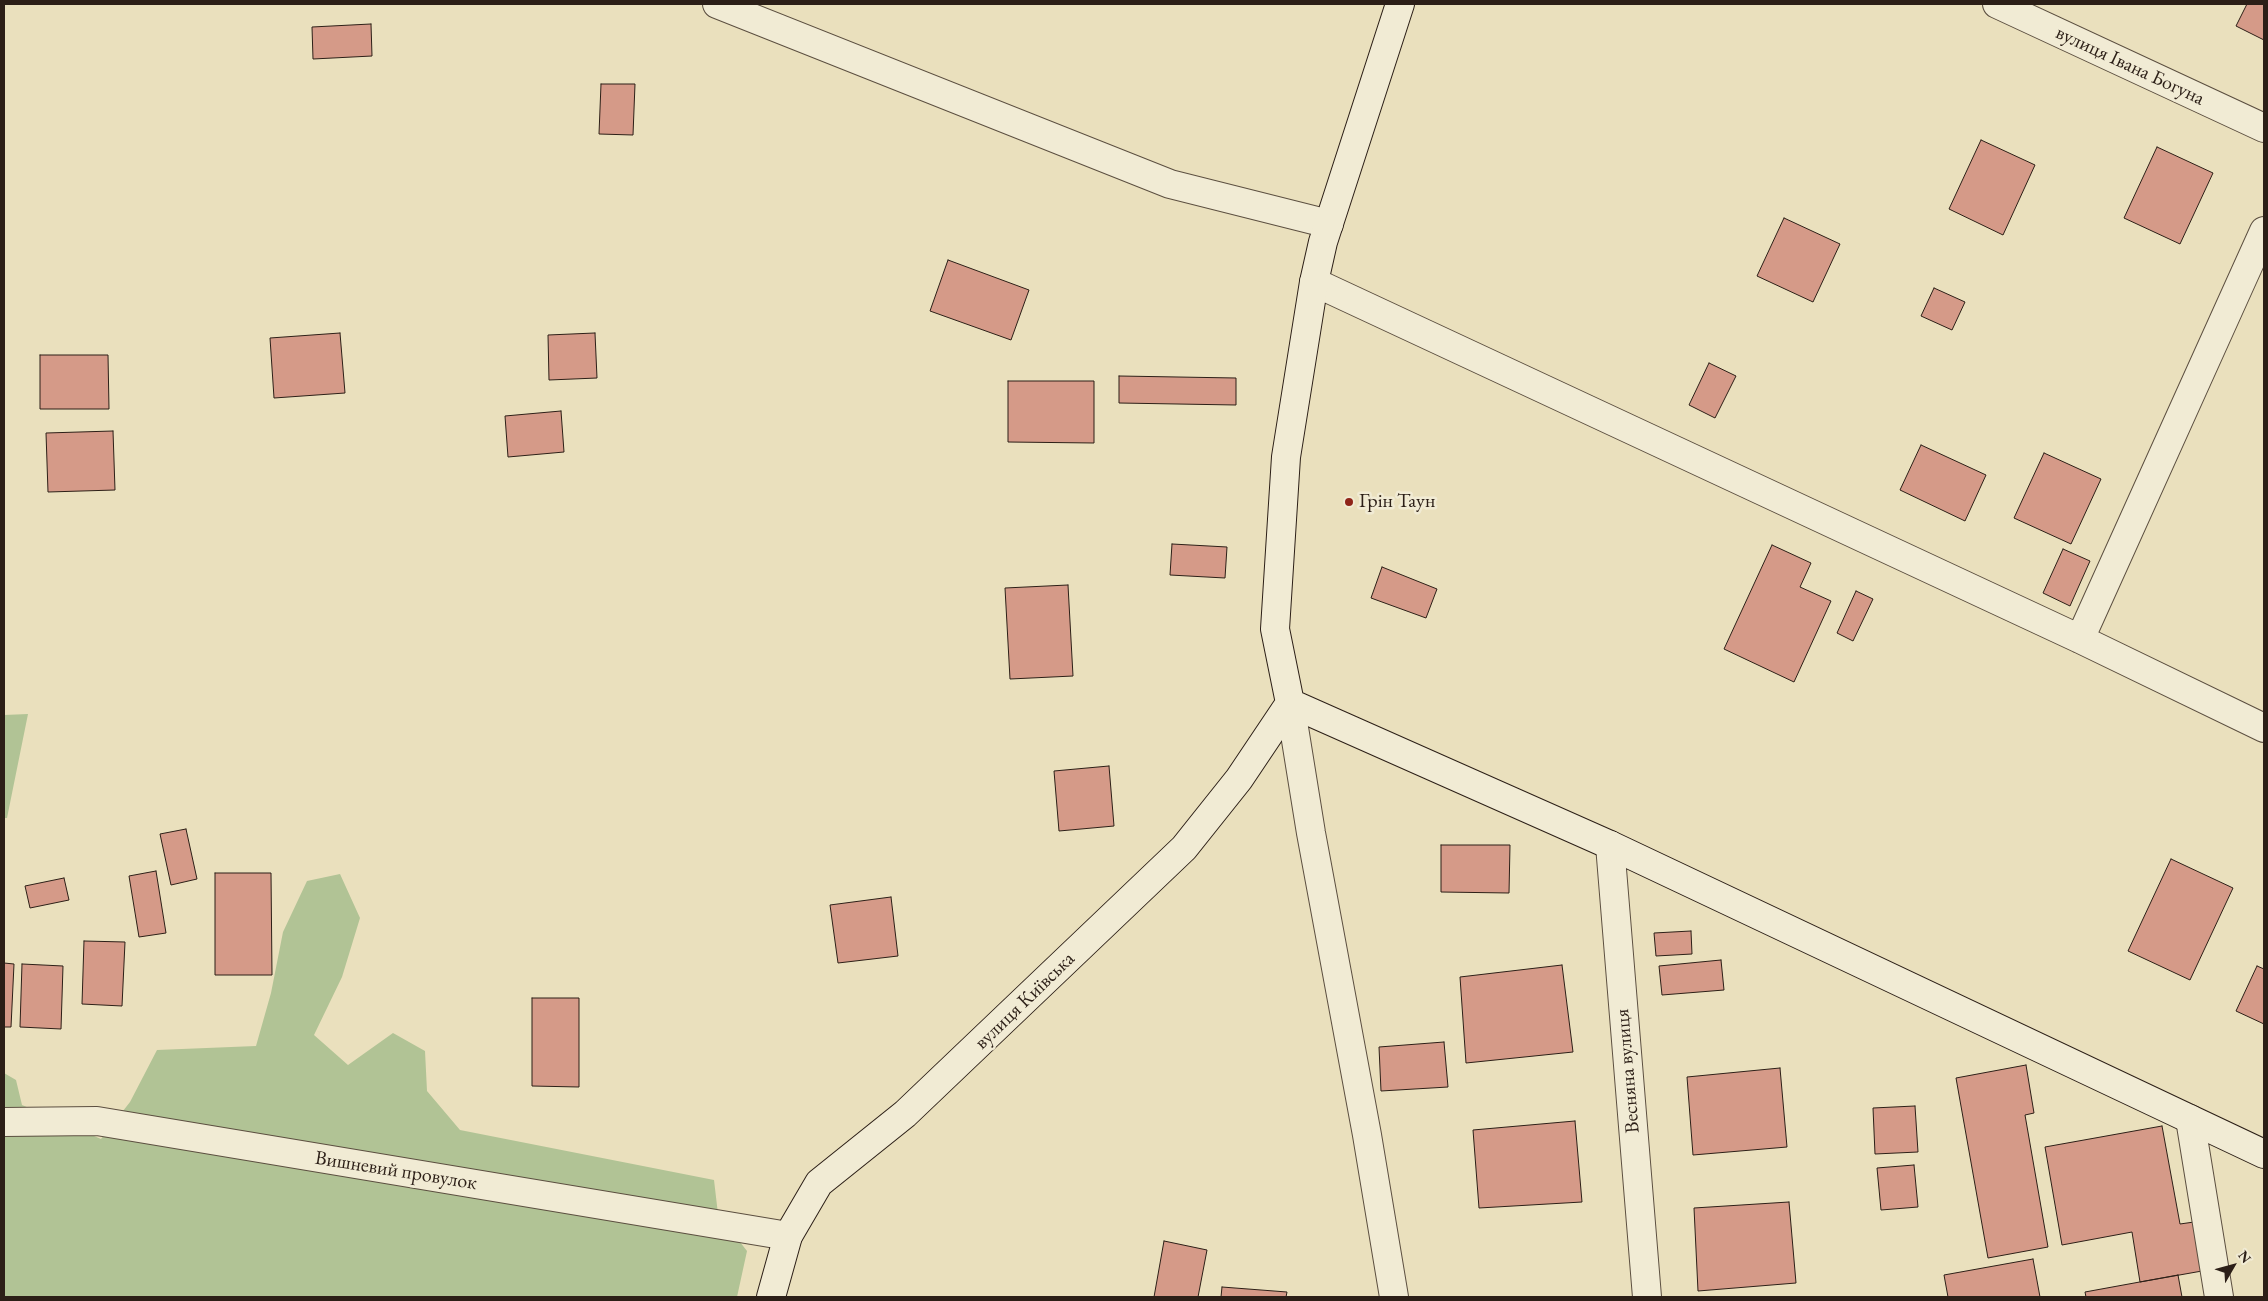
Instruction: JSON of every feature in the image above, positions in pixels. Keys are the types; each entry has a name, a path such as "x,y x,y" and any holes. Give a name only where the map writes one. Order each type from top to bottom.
{"street":[{"path":"717,4 1170,184 1329,224"},
{"path":"1394,1297 1367,1135 1309,824 1290,703 1275,629 1286,457 1314,282 1329,224 1400,4"},
{"name":"вулиця Івана Богуна","path":"1997,4 2264,128"},
{"path":"2080,639 2264,230"},
{"path":"1314,282 2080,639 2264,728"},
{"path":"1290,703 1610,845 2264,1154"},
{"name":"вулиця Київська","path":"771,1297 788,1236 819,1183 905,1114 1184,848 1239,779 1290,703"},
{"name":"Весняна вулиця","path":"1610,845 1647,1297"},
{"path":"2190,1119 2219,1297"},
{"name":"Вишневий провулок","path":"4,1122 98,1121 788,1236"}],"green space":[{"path":"28,714 7,818 4,818 4,715"},
{"path":"340,874 360,918 342,977 314,1035 348,1065 393,1033 425,1051 427,1091 460,1130 714,1180 718,1214 747,1251 737,1297 4,1297 4,1073 16,1080 22,1105 101,1139 130,1102 157,1050 256,1046 271,993 283,932 307,881"}],"building":[{"path":"2247,4 2264,4 2264,40 2236,26"},
{"path":"371,24 372,56 313,59 312,27"},
{"path":"601,84 635,84 633,135 599,134"},
{"path":"1981,140 2035,165 2003,235 1949,209"},
{"path":"2157,147 2213,173 2180,244 2124,218"},
{"path":"1784,218 1840,244 1813,302 1757,276"},
{"path":"948,260 1029,290 1011,340 930,311"},
{"path":"1934,288 1965,302 1952,330 1921,316"},
{"path":"340,333 345,393 274,398 270,338"},
{"path":"595,333 597,378 549,380 548,335"},
{"path":"40,355 108,355 109,409 40,409"},
{"path":"1709,363 1736,376 1715,418 1689,405"},
{"path":"1119,376 1236,378 1236,405 1119,403"},
{"path":"1008,381 1094,381 1094,443 1008,442"},
{"path":"561,411 564,452 508,457 505,416"},
{"path":"113,431 115,490 48,492 46,433"},
{"path":"1921,445 1986,475 1965,521 1900,490"},
{"path":"2044,453 2101,479 2071,544 2014,518"},
{"path":"1172,544 1227,547 1225,578 1170,575"},
{"path":"1772,545 1811,563 1800,587 1831,601 1794,682 1724,649"},
{"path":"2063,549 2090,561 2070,606 2043,593"},
{"path":"1382,567 1437,589 1426,618 1371,598"},
{"path":"1068,585 1073,676 1010,679 1005,588"},
{"path":"1856,591 1873,599 1853,641 1837,633"},
{"path":"1109,766 1114,826 1059,831 1054,771"},
{"path":"186,829 197,879 171,885 160,834"},
{"path":"1441,845 1510,845 1509,893 1441,892"},
{"path":"2171,859 2233,888 2190,980 2128,951"},
{"path":"156,871 166,933 139,937 129,876"},
{"path":"215,873 271,873 272,975 215,975"},
{"path":"64,878 69,900 30,908 25,886"},
{"path":"891,897 898,956 838,963 830,905"},
{"path":"1691,931 1692,954 1656,956 1654,933"},
{"path":"84,941 125,942 122,1006 82,1004"},
{"path":"1721,960 1724,990 1662,995 1659,966"},
{"path":"4,963 14,964 11,1027 4,1027"},
{"path":"22,964 63,966 61,1029 20,1027"},
{"path":"1562,965 1573,1052 1466,1063 1460,977"},
{"path":"2257,966 2264,969 2264,1024 2236,1011"},
{"path":"532,998 579,998 579,1087 532,1086"},
{"path":"1444,1042 1448,1087 1381,1091 1379,1047"},
{"path":"2026,1065 2034,1113 2025,1115 2048,1247 1988,1258 1956,1078"},
{"path":"1780,1068 1787,1147 1693,1155 1687,1077"},
{"path":"1915,1106 1918,1152 1875,1154 1873,1108"},
{"path":"1575,1121 1582,1202 1479,1208 1473,1130"},
{"path":"2162,1126 2180,1224 2194,1222 2202,1271 2140,1282 2132,1232 2062,1245 2045,1147"},
{"path":"1914,1165 1918,1207 1881,1210 1877,1168"},
{"path":"1789,1202 1796,1283 1698,1291 1694,1208"},
{"path":"1164,1241 1207,1250 1198,1297 1154,1297"},
{"path":"2033,1259 2040,1297 1948,1297 1944,1275"},
{"path":"2178,1275 2182,1297 2086,1297 2085,1292"},
{"path":"1222,1287 1287,1292 1286,1297 1221,1297"}],"place":[{"name":"Грін Таун","path":"1349,502"}]}
